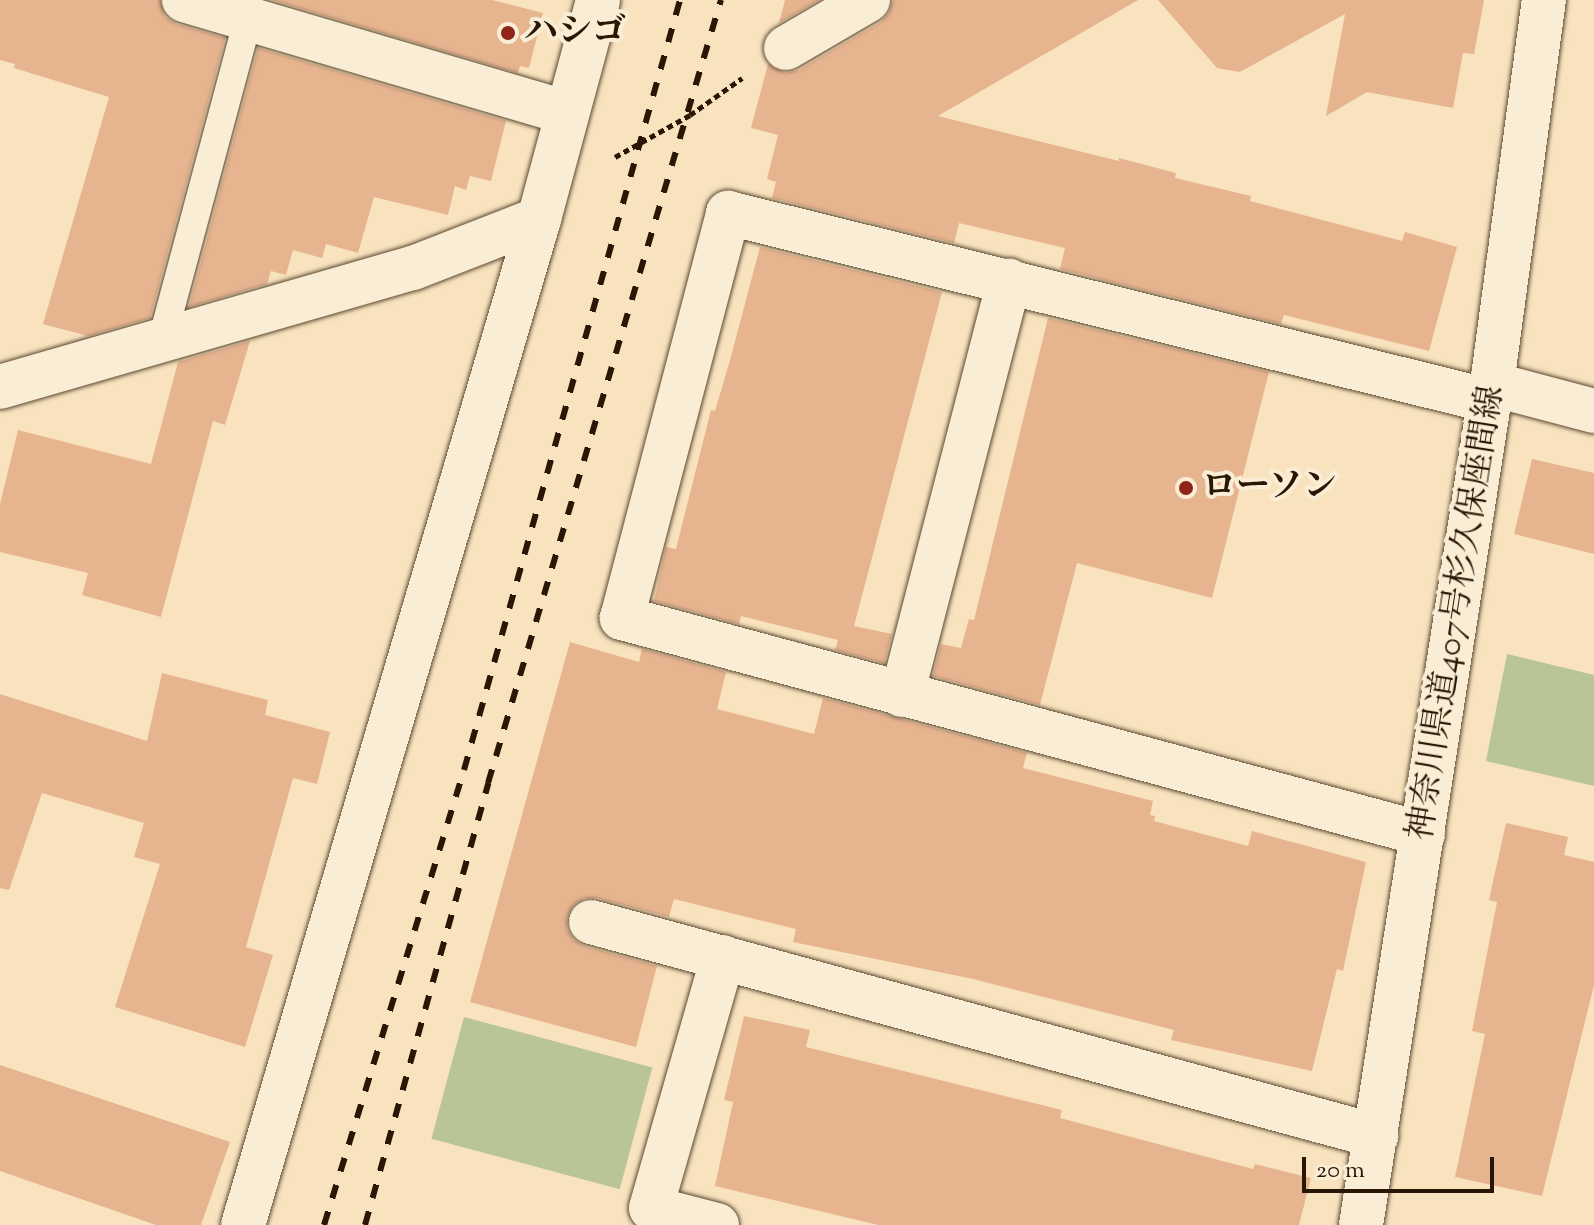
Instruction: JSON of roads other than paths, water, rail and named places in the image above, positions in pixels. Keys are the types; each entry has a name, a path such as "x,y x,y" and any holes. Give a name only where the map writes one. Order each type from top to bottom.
{"street":[{"path":"184,0 567,113"},
{"path":"243,1225 544,203 598,0"},
{"path":"786,48 868,0"},
{"name":"神奈川県道407号杉久保座間線","path":"1361,1225 1491,393 1544,0"},
{"path":"0,387 413,268 544,203"},
{"path":"1423,834 622,618 728,213 1491,393 1594,411"},
{"path":"902,695 1009,281"},
{"path":"591,922 1376,1136"},
{"path":"717,1225 651,1208 723,957"}],"lane":[{"path":"162,340 248,19"}],"railway":[{"path":"324,1225 464,770 680,0"},
{"path":"365,1225 488,783 721,0"}],"place":[{"name":"ハシゴ","path":"508,33"},
{"name":"ローソン","path":"1186,488"}]}
